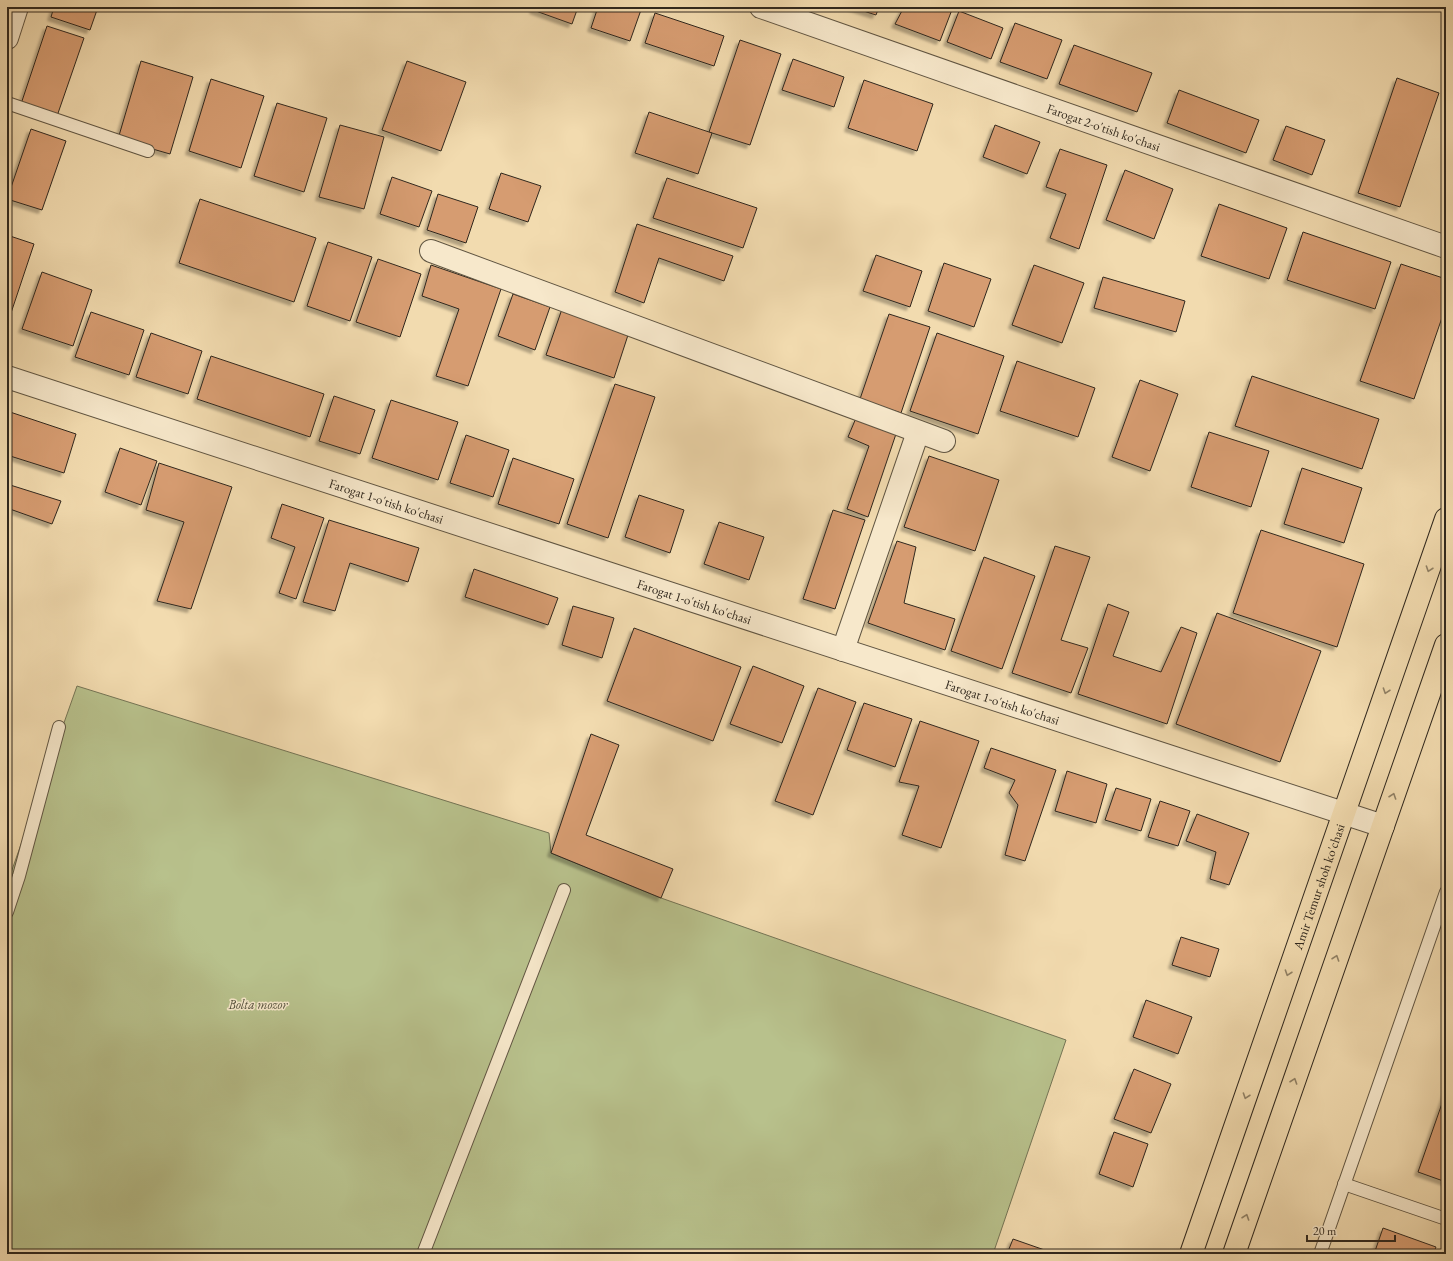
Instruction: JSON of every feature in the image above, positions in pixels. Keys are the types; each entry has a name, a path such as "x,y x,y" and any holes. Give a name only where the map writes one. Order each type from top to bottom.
{"main road":[{"name":"Amir Temur shoh ko'chasi","path":"1191,1254 1343,813 1444,529"},
{"path":"1234,1254 1446,645"}],"street":[{"path":"7,38 17,7"},
{"name":"Farogat 2-o'tish ko'chasi","path":"761,7 1446,247"},
{"path":"431,251 944,441"},
{"name":"Farogat 1-o'tish ko'chasi","path":"7,377 1382,826"},
{"path":"843,650 918,432"}],"lane":[{"path":"7,103 148,151"},
{"path":"7,912 19,876 59,727"},
{"path":"423,1254 564,890"},
{"path":"1320,1254 1446,892"},
{"path":"1344,1184 1446,1219"}],"green space":[{"name":"Bolta mozor","path":"77,686 549,833 551,853 661,898 1066,1040 993,1254 7,1254 7,884"}],"building":[{"path":"54,7 98,7 90,30 51,17"},
{"path":"534,7 578,7 572,24 533,10"},
{"path":"598,7 642,7 630,41 591,28"},
{"path":"851,7 879,7 876,15"},
{"path":"904,7 914,7 923,10 924,7 953,7 940,41 895,24"},
{"path":"959,11 1003,28 991,59 947,42"},
{"path":"655,13 724,36 714,66 645,43"},
{"path":"1015,23 1062,40 1047,79 1000,62"},
{"path":"47,26 84,38 56,119 20,107"},
{"path":"740,40 781,54 750,145 709,132"},
{"path":"1074,45 1152,73 1137,112 1059,84"},
{"path":"793,59 844,77 834,107 782,90"},
{"path":"141,61 193,77 170,154 118,139"},
{"path":"407,61 466,82 441,151 382,130"},
{"path":"1397,78 1439,93 1400,207 1358,193"},
{"path":"211,79 264,96 241,168 189,151"},
{"path":"864,80 933,104 917,151 848,128"},
{"path":"1179,90 1259,120 1246,153 1167,123"},
{"path":"277,103 327,118 304,192 254,176"},
{"path":"649,112 712,133 698,174 635,153"},
{"path":"340,125 384,137 364,209 319,197"},
{"path":"995,125 1040,142 1027,174 983,157"},
{"path":"1286,126 1325,140 1312,175 1273,160"},
{"path":"31,129 66,141 42,210 7,199"},
{"path":"1060,149 1107,165 1079,249 1050,238 1066,194 1046,187"},
{"path":"1125,170 1173,189 1154,239 1106,220"},
{"path":"501,173 541,186 528,222 489,209"},
{"path":"392,177 432,191 419,227 380,214"},
{"path":"667,178 757,208 743,248 653,218"},
{"path":"438,194 478,207 466,243 427,230"},
{"path":"200,199 316,238 294,302 179,263"},
{"path":"1219,204 1287,228 1269,279 1201,256"},
{"path":"637,224 733,256 724,281 659,258 644,303 615,292"},
{"path":"1303,232 1391,262 1375,309 1287,280"},
{"path":"7,235 34,244 7,325"},
{"path":"328,242 372,257 350,321 307,306"},
{"path":"876,255 922,271 910,307 863,291"},
{"path":"378,259 421,274 400,337 356,322"},
{"path":"944,263 991,279 974,327 928,311"},
{"path":"1401,264 1446,279 1446,306 1414,399 1360,381"},
{"path":"431,265 501,289 468,386 436,376 459,309 422,296"},
{"path":"1034,265 1084,283 1062,343 1012,325"},
{"path":"42,272 92,290 73,346 22,329"},
{"path":"1103,277 1185,301 1176,332 1094,308"},
{"path":"513,294 550,307 535,350 498,336"},
{"path":"562,309 629,332 614,378 546,355"},
{"path":"91,312 144,330 129,375 75,357"},
{"path":"889,314 930,327 901,413 860,399"},
{"path":"151,333 202,351 188,394 136,377"},
{"path":"937,333 1004,356 978,434 910,411"},
{"path":"211,356 324,394 310,437 197,399"},
{"path":"1017,361 1095,388 1078,437 1000,411"},
{"path":"1252,376 1379,419 1362,469 1235,426"},
{"path":"1140,380 1178,394 1150,471 1112,457"},
{"path":"615,384 655,397 608,538 567,524"},
{"path":"334,396 375,410 360,454 319,441"},
{"path":"391,400 458,422 438,480 372,458"},
{"path":"7,411 76,434 64,473 7,455"},
{"path":"856,418 897,431 868,517 847,509 869,446 848,437"},
{"path":"1209,432 1269,451 1251,507 1191,487"},
{"path":"466,435 509,450 493,497 450,483"},
{"path":"120,448 157,461 141,505 105,492"},
{"path":"929,456 999,480 975,551 904,527"},
{"path":"513,458 574,479 559,524 498,504"},
{"path":"159,463 232,487 191,609 157,601 184,522 146,510"},
{"path":"1302,468 1362,488 1344,543 1284,524"},
{"path":"7,484 61,501 52,524 7,508"},
{"path":"639,495 684,510 670,553 625,537"},
{"path":"282,504 324,518 296,599 279,593 295,547 271,538"},
{"path":"833,510 865,520 835,609 803,599"},
{"path":"329,520 419,548 408,582 350,563 335,611 303,602"},
{"path":"719,522 764,537 749,580 704,564"},
{"path":"1261,530 1364,564 1337,647 1233,613"},
{"path":"897,541 916,547 904,603 955,619 945,650 868,623"},
{"path":"1055,546 1090,557 1061,640 1088,648 1071,693 1012,673"},
{"path":"984,557 1035,576 1002,669 951,651"},
{"path":"474,569 558,598 548,625 465,597"},
{"path":"1108,604 1129,612 1113,656 1161,672 1181,627 1197,633 1167,724 1078,694"},
{"path":"573,606 614,618 602,658 562,645"},
{"path":"1217,613 1321,651 1280,762 1176,724"},
{"path":"634,628 741,667 713,741 607,701"},
{"path":"753,666 804,686 782,743 730,724"},
{"path":"818,688 856,702 813,815 775,801"},
{"path":"864,703 912,719 895,767 847,750"},
{"path":"920,721 979,741 941,848 902,835 919,786 899,782"},
{"path":"591,734 619,745 586,835 673,869 661,898 551,853"},
{"path":"991,748 1056,770 1025,861 1005,855 1018,805 1009,793 1015,780 984,768"},
{"path":"1067,771 1107,784 1096,823 1055,811"},
{"path":"1116,788 1151,799 1141,831 1105,820"},
{"path":"1160,801 1190,811 1178,846 1148,837"},
{"path":"1197,814 1249,833 1229,885 1210,879 1216,852 1186,841"},
{"path":"1181,937 1219,949 1210,977 1172,965"},
{"path":"1146,1000 1192,1017 1178,1054 1133,1037"},
{"path":"1134,1069 1171,1084 1151,1133 1114,1119"},
{"path":"1446,1092 1446,1182 1418,1172"},
{"path":"1114,1132 1148,1144 1133,1187 1099,1174"},
{"path":"1383,1228 1436,1247 1433,1254 1374,1254"},
{"path":"1013,1239 1056,1254 1007,1254"}]}
